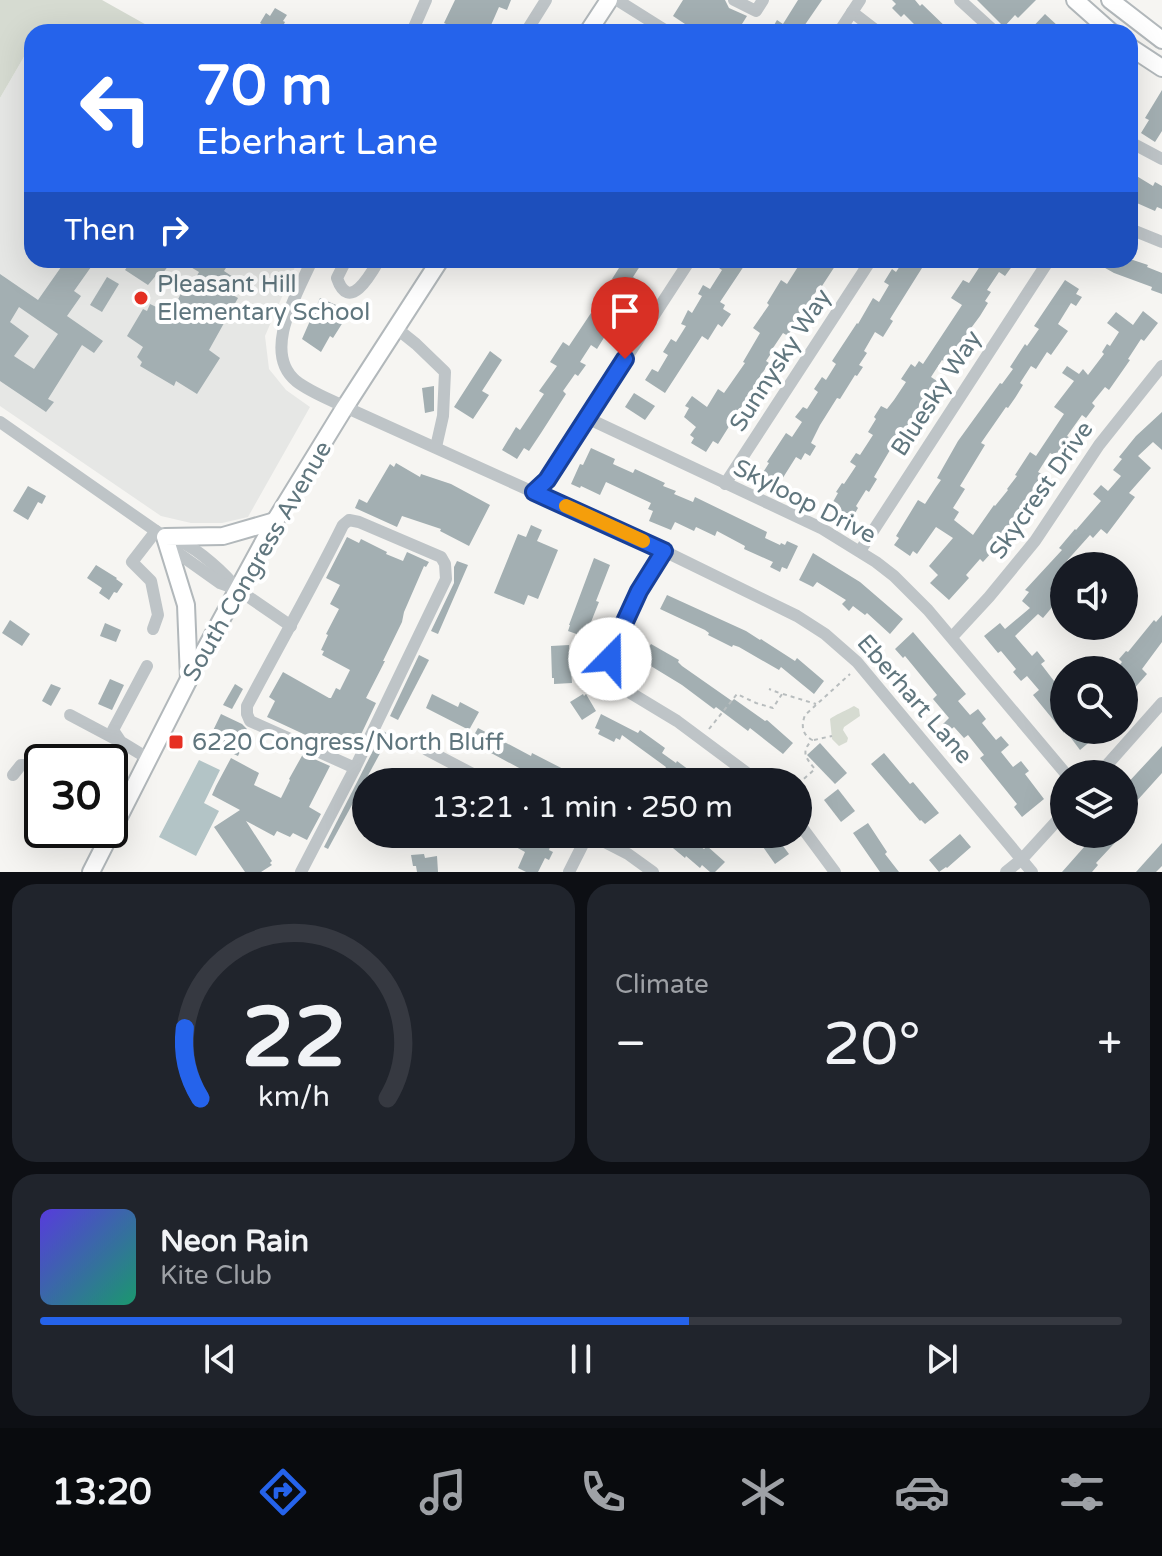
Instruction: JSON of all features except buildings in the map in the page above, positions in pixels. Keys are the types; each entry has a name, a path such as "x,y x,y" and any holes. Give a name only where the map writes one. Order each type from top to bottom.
{"main road":[{"path":"593,24 609,0"},
{"path":"1110,0 1162,40"},
{"path":"1078,1 1102,24"},
{"path":"1138,52 1162,68"},
{"name":"South Congress Avenue","path":"128,791 149,759 275,521 435,268"},
{"path":"189,679 186,605 160,534 223,536 275,521"},
{"name":"South Congress Avenue","path":"94,871 102,848"}],"street":[{"path":"531,24 546,0"},
{"path":"617,0 646,24"},
{"path":"734,0 756,11 763,0"},
{"path":"960,0 986,24"},
{"path":"415,24 424,1"},
{"path":"844,24 856,6 871,24"},
{"path":"1138,146 1162,159"},
{"path":"1138,232 1162,242"},
{"name":"Eberhart Lane","path":"309,268 285,324 281,343 284,367 295,380 345,407 664,551 797,616 841,647 873,680 1032,872"},
{"path":"342,268 337,278 340,287 356,292 364,286 374,268"},
{"path":"534,492 547,480 685,268"},
{"name":"Sunnysky Way","path":"725,484 866,268"},
{"name":"Bluesky Way","path":"860,551 1044,268"},
{"path":"396,328 445,372 443,416 436,447"},
{"name":"Skycrest Drive","path":"952,637 1035,541 1099,445 1162,366"},
{"name":"Skyloop Drive","path":"587,418 821,528 860,551 911,591 1054,760"},
{"path":"0,422 160,534 175,551 220,583 237,589 291,626"},
{"path":"349,520 441,557 445,564 446,579 355,768 250,721 247,706 291,626 343,525 349,520"},
{"path":"153,629 158,615 151,581 132,562 160,534"},
{"path":"664,551 639,591 611,652 610,670 614,679 629,692 677,721 740,768"},
{"path":"121,742 113,730 147,666"},
{"path":"1111,760 1162,703"},
{"path":"70,715 149,759"},
{"path":"427,750 461,768"},
{"path":"13,775 24,765"},
{"path":"301,872 352,774"},
{"path":"1006,872 1050,828"},
{"path":"812,841 835,872"},
{"path":"569,872 582,848"},
{"path":"616,848 653,872"}],"path":[{"path":"812,740 805,734 802,724 805,715 850,674"},
{"path":"769,689 816,704"},
{"path":"708,730 737,694 773,708 782,694"},
{"path":"797,704 799,699"},
{"path":"812,772 815,769 805,751 807,746 812,740 832,736"}],"shaded area":[{"path":"0,0 102,0 145,24 24,24 24,57 0,98"},
{"name":"Pleasant Hill Elementary School","path":"24,57 24,268 295,268 265,336 269,369 286,390 310,407 248,517 222,523 191,523 161,516 0,406 0,98"},
{"path":"854,706 859,709 860,716 844,727 847,742 839,746 832,739 830,719"},
{"path":"199,760 220,770 204,803 219,811 196,856 159,837"}],"slow traffic":[{"path":"566,506 643,541"}],"place":[{"name":"Pleasant Hill Elementary School","path":"141,298"},
{"name":"6220 Congress/North Bluff","path":"176,742"}],"route":[{"path":"610,659 639,591 664,551 534,492 547,480 625,359"}]}
